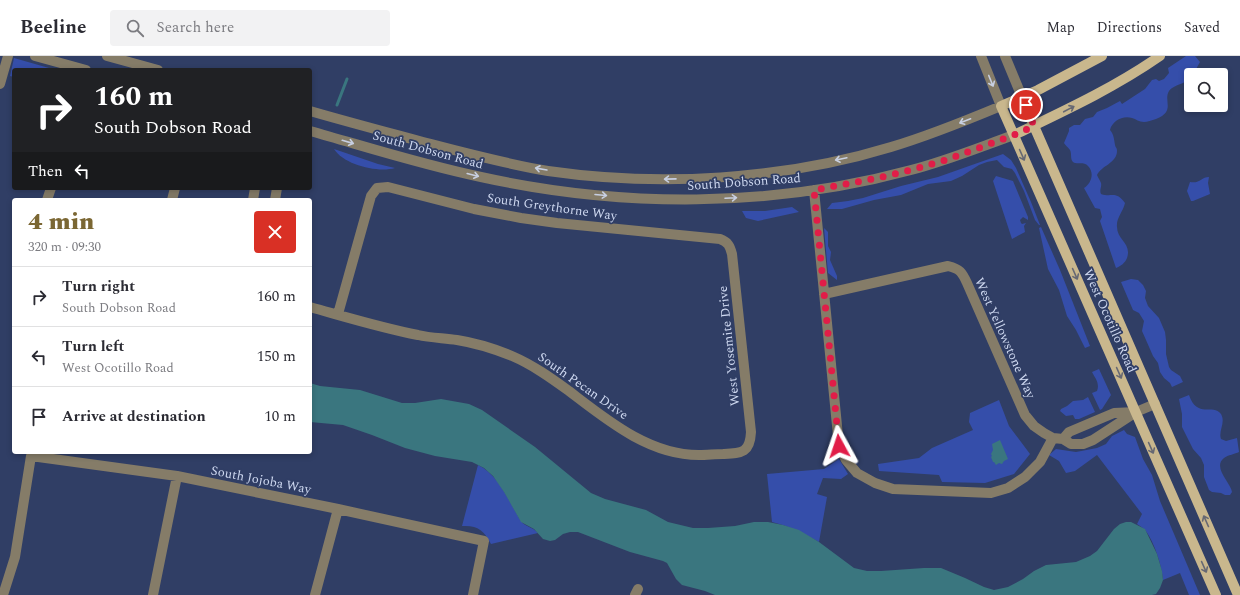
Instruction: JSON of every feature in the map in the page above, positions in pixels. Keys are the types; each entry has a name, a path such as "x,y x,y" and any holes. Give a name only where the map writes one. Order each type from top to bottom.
{"main road":[{"name":"South Dobson Road","path":"1001,106 1038,90 1102,56"},
{"name":"South Dobson Road","path":"1014,135 1052,118 1118,83 1160,56"},
{"name":"West Ocotillo Road","path":"1022,97 1238,595"},
{"name":"West Ocotillo Road","path":"1001,106 1216,595"}],"street":[{"path":"0,84 8,56"},
{"path":"35,56 79,68"},
{"path":"107,56 151,68"},
{"name":"West Ocotillo Road","path":"981,56 1001,106"},
{"name":"West Ocotillo Road","path":"1005,56 1022,97"},
{"name":"South Dobson Road","path":"312,112 509,164 585,176 665,179 742,176 797,168 848,158 890,147 963,122 1001,106"},
{"name":"South Dobson Road","path":"312,132 480,177 564,192 646,198 721,199 760,197 814,190 878,178 946,160 1014,135"},
{"name":"South Greythorne Way","path":"338,314 371,196 376,188 388,187 474,209 521,218 720,239 726,241"},
{"path":"814,190 839,446 848,462 857,473 868,480 893,489 991,493 1008,488 1025,477 1040,462 1058,439 1069,432 1114,413 1136,412"},
{"name":"West Yosemite Drive","path":"726,241 731,247 732,254 751,432 751,440 747,449"},
{"name":"West Yellowstone Way","path":"824,294 948,266 958,268 963,274 1025,416 1034,426 1044,433 1058,439"},
{"name":"South Pecan Drive","path":"312,308 384,328 421,336 459,340 513,356 540,370 609,421 631,435 652,445 673,452 698,455 738,453 747,449"},
{"path":"1058,439 1071,444 1082,444 1093,440 1136,412 1155,404"},
{"path":"1085,425 1093,440"},
{"name":"South Jojoba Way","path":"1,595 15,557 31,456 176,476 484,541 473,595"},
{"path":"153,595 176,476"},
{"path":"315,595 338,509"}],"shaded area":[{"path":"1186,56 1195,56 1200,62 1197,68 1184,68 1184,82 1173,87 1169,91 1167,98 1168,106 1166,113 1162,116 1145,122 1129,117 1115,121 1110,130 1117,149 1116,155 1114,159 1097,175 1101,183 1101,194 1116,195 1125,203 1117,227 1119,235 1128,249 1128,253 1125,261 1116,268 1100,221 1102,217 1100,209 1095,208 1084,188 1089,184 1092,175 1090,169 1085,164 1073,162 1070,150 1064,143 1069,128 1074,125 1080,125 1085,119 1093,117 1097,112 1120,101 1122,104 1145,89 1152,80 1156,79 1159,81 1164,79 1169,73 1168,68"},
{"path":"14,58 49,68 12,68 12,76 10,76"},
{"path":"334,149 378,164 395,168 380,169 362,166 345,159"},
{"path":"1003,154 1011,160 1016,168 1040,225 1035,220 1024,191 1015,173 1012,169 1004,167 997,160 979,165 951,181 928,184 901,195 874,200 842,209 827,209 832,203 863,198 901,186 938,177"},
{"path":"996,176 1013,181 1028,217 1028,220 1023,217 1020,220 1022,224 1026,223 1024,226 1025,232 1012,239 993,181"},
{"path":"1209,177 1208,183 1210,194 1191,201 1187,191 1190,182 1196,182"},
{"path":"792,207 799,212 758,221 746,218 742,211 765,211"},
{"path":"1041,227 1090,346 1085,348 1067,316 1059,290 1048,269 1039,228"},
{"path":"824,228 828,232 828,246 831,252 830,260 837,276 837,280 828,273"},
{"path":"1131,279 1138,280 1143,285 1146,291 1145,298 1148,306 1159,318 1165,332 1166,354 1169,367 1180,376 1183,382 1172,387 1160,372 1158,363 1153,356 1142,331 1144,321 1139,313 1133,310 1121,282"},
{"path":"1099,369 1111,395 1100,410 1092,393 1097,391 1098,386 1092,372"},
{"path":"312,384 320,386 360,390 402,403 415,403 441,399 469,404 482,410 535,447 591,493 605,499 646,510 668,522 693,528 735,526 754,522 768,522 783,525 799,530 819,542 854,568 867,571 881,571 941,568 994,590 1008,587 1046,565 1076,562 1090,556 1097,551 1114,529 1120,524 1131,522 1145,529 1157,554 1163,580 1156,594 1152,595 715,595 682,585 676,579 667,563 663,561 630,552 578,532 563,534 555,540 550,541 543,539 534,529 521,522 504,492 493,476 484,468 472,462 435,456 405,448 343,425 312,422"},
{"path":"1189,395 1196,407 1218,411 1221,414 1223,421 1220,433 1221,439 1226,441 1237,438 1239,452 1224,458 1220,466 1223,475 1231,488 1232,492 1230,495 1212,492 1209,490 1204,477 1204,465 1201,458 1193,449 1182,427 1182,414 1179,399"},
{"path":"1088,397 1095,412 1079,419 1075,419 1073,415 1066,416 1060,411 1073,401 1083,400"},
{"path":"999,400 1009,426 1030,454 1014,474 985,483 942,482 939,475 879,471 878,464 919,458 932,448 973,430 969,422 970,413"},
{"path":"1124,430 1127,434 1135,437 1143,459 1152,475 1160,501 1200,595 1189,595 1180,573 1163,580 1159,561 1151,540 1145,530 1137,524 1142,514 1097,455 1075,471 1066,473 1059,461 1049,455 1056,449 1076,452 1097,448 1106,444 1112,436"},
{"path":"1000,440 1008,459 1002,464 999,463 996,465 991,457 993,450 992,444"},
{"path":"839,459 848,474 841,479 823,478 817,494 827,497 819,542 796,530 772,522 767,474 824,469"},
{"path":"478,465 484,468 498,483 522,523 534,529 538,533 491,544 486,535 480,529 472,526 462,526"}],"waterway":[{"path":"337,105 347,79"}],"route":[{"path":"839,446 814,190 840,186 911,170 946,160 1014,135 1034,126 1026,105"}]}
